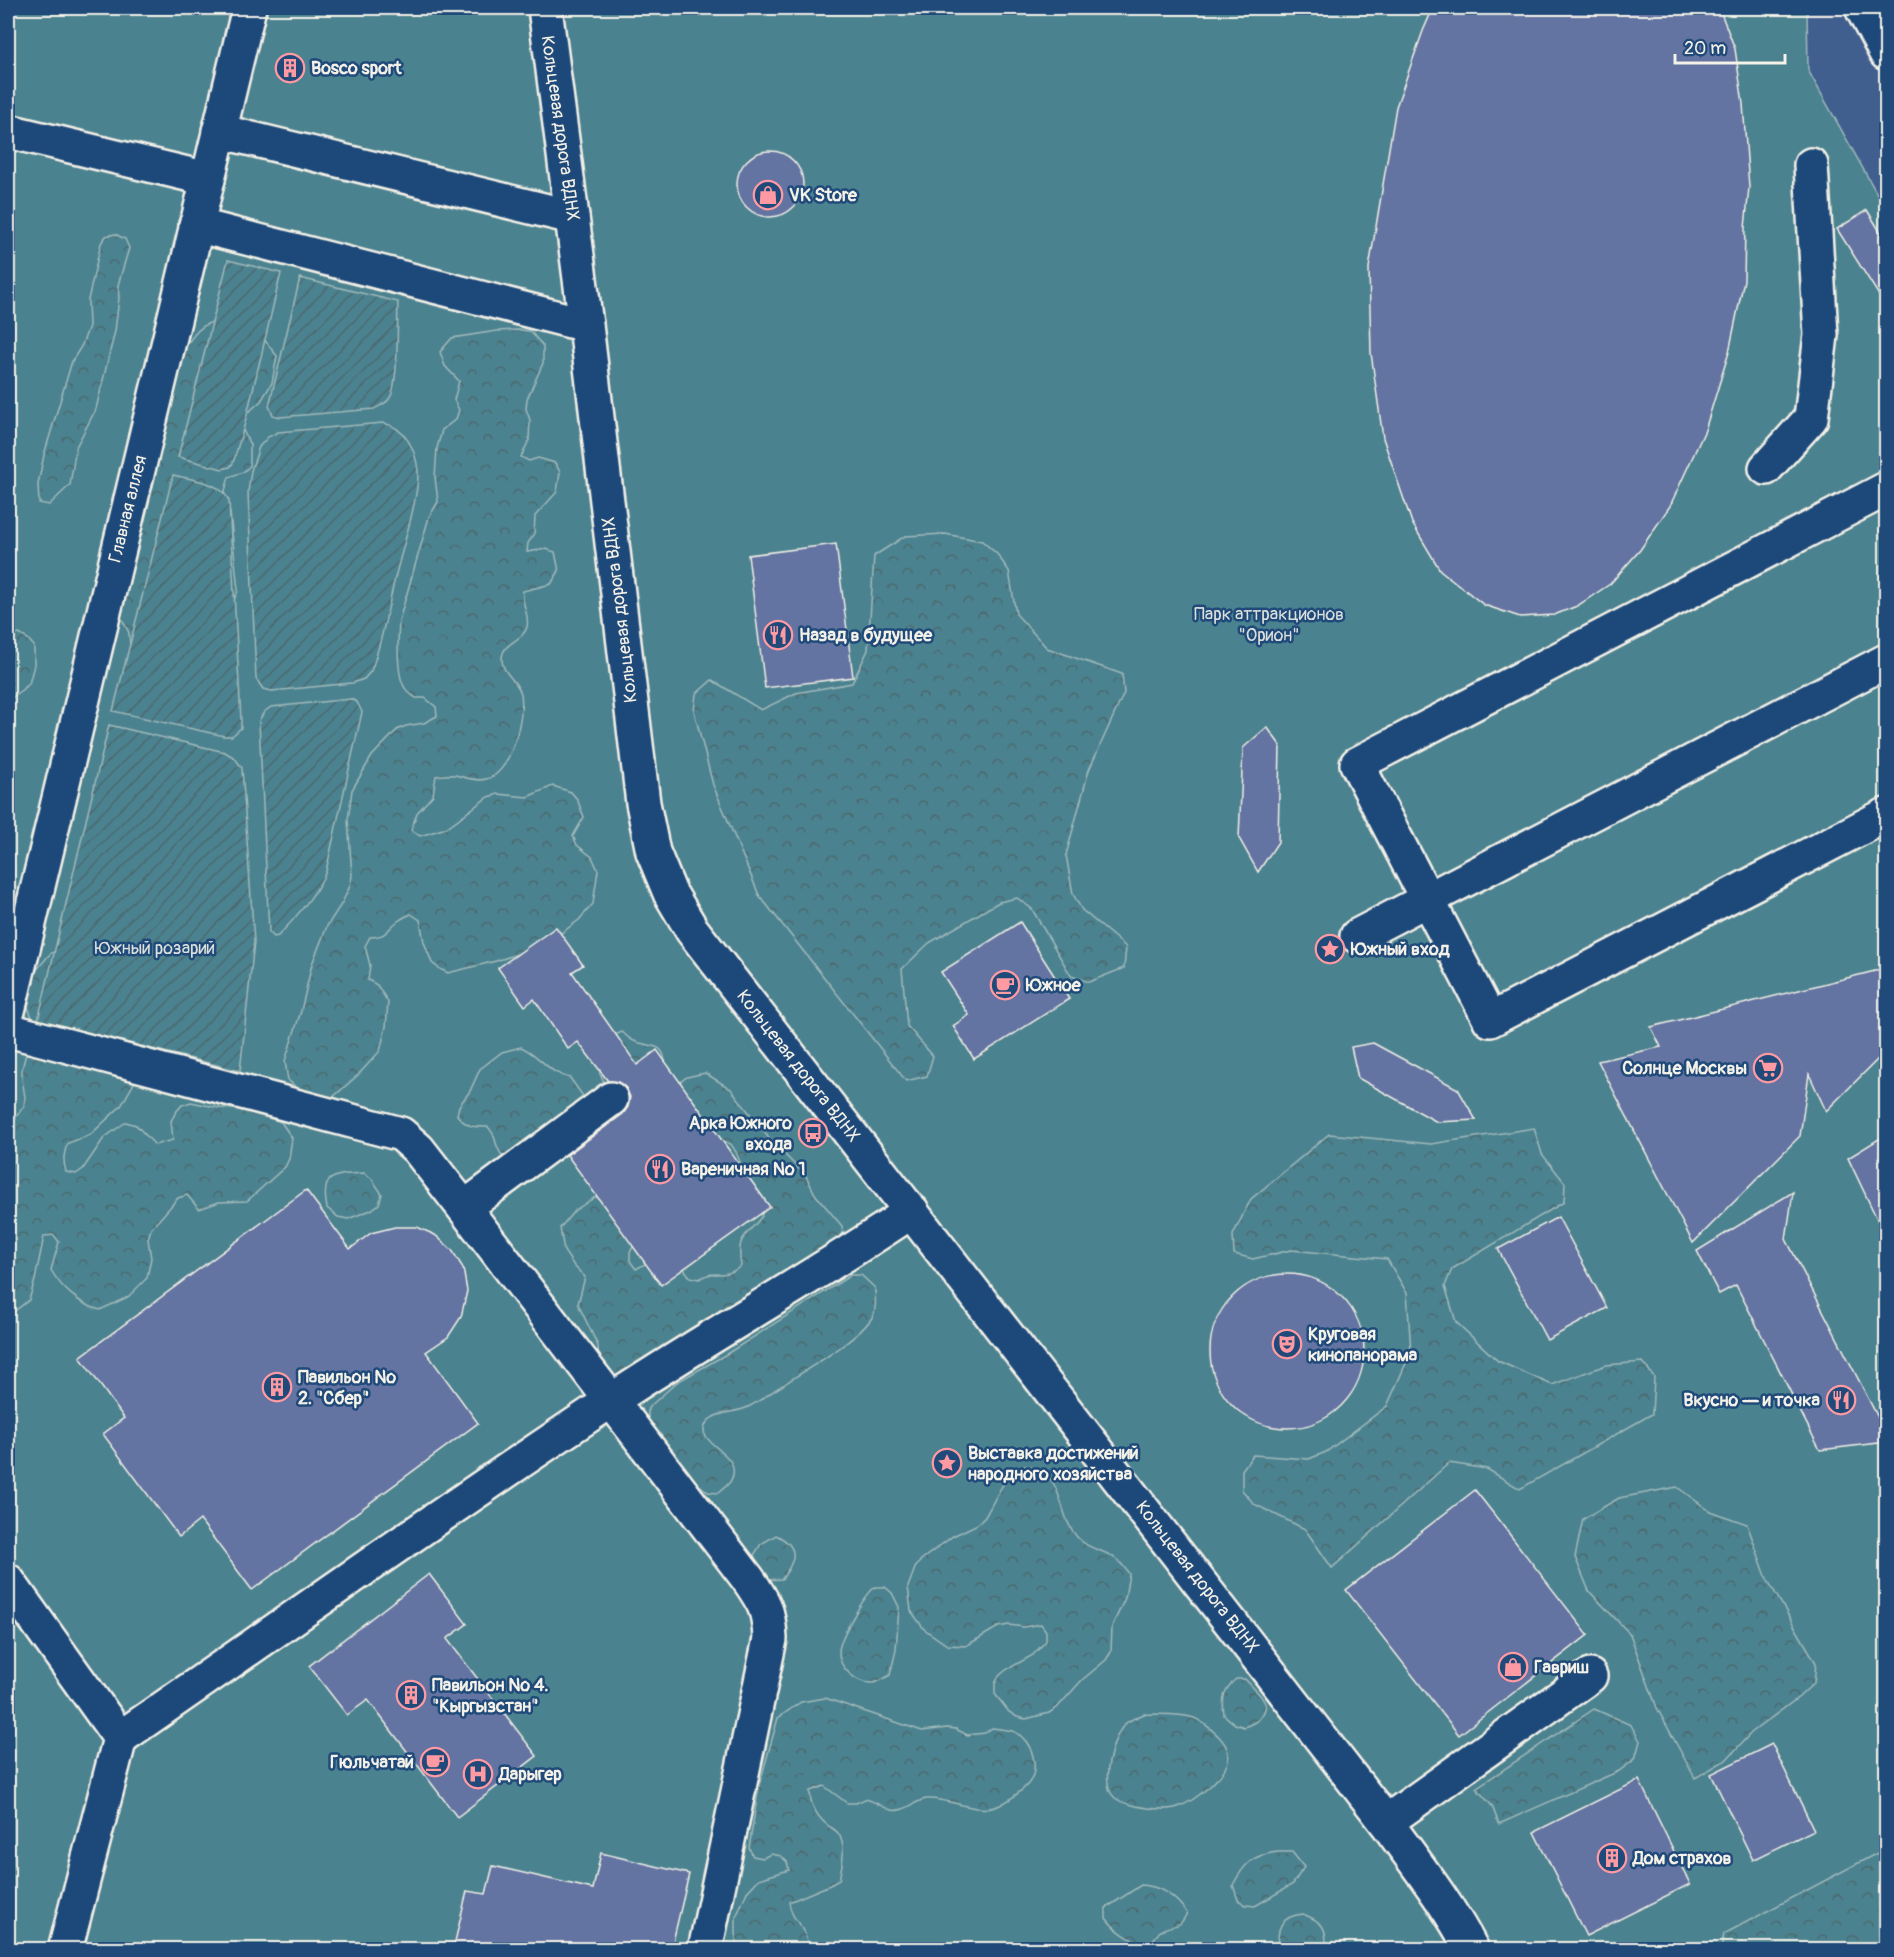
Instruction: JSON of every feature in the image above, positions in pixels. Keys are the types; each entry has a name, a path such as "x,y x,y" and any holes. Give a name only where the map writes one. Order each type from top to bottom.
{"street":[{"name":"Главная аллея","path":"8,1011 249,8"},
{"name":"Кольцевая дорога ВДНХ","path":"545,8 586,325 641,792 653,852 670,893 692,930 1386,1822 1460,1925 1472,1950"},
{"path":"1862,8 1887,53"},
{"path":"8,131 208,179"},
{"path":"219,131 572,217"},
{"path":"1766,468 1811,418 1821,335 1811,165"},
{"path":"196,225 586,325"},
{"path":"1887,489 1357,764 1490,1020 1887,815"},
{"path":"1357,936 1887,661"},
{"path":"8,1030 401,1134 418,1149 748,1578 770,1618 770,1640 705,1950"},
{"path":"464,1208 611,1099"},
{"path":"65,1950 120,1738 431,1521 612,1400 912,1211"},
{"path":"8,1581 120,1738"},
{"path":"1386,1822 1590,1676"}],"shaded area":[{"path":"1807,8 1886,8 1886,210 1808,70"}],"green space":[{"name":"Выставка достижений народного хозяйства","path":"8,8 1807,8 1808,70 1886,210 1886,1949 8,1950"},
{"path":"115,234 125,239 129,248 118,285 119,298 115,331 96,409 76,447 70,485 49,505 39,503 38,484 44,455 72,361 82,345 89,326 88,300 101,243 106,236"},
{"path":"228,260 281,273 245,423 233,463 230,467 222,469 178,457"},
{"path":"300,278 398,302 394,382 389,399 384,404 374,409 280,417 273,415 269,406"},
{"path":"222,320 259,333 277,356 272,383 261,401 243,417 241,426 250,445 250,466 243,472 229,477 221,504 230,512 238,591 234,600 132,671 129,633 117,609 178,359 201,328 214,321"},
{"path":"519,330 530,331 543,346 543,363 527,399 526,409 530,420 529,440 521,457 529,461 538,458 555,463 560,472 557,492 535,516 534,535 528,543 527,552 546,549 555,552 559,571 551,584 523,591 527,627 522,636 509,645 503,653 502,664 519,689 522,704 514,743 503,767 495,775 482,780 453,775 436,776 433,795 417,813 411,830 420,836 446,828 488,797 498,794 527,797 553,786 571,792 577,799 584,817 573,836 577,845 592,857 598,870 593,904 579,920 545,945 448,973 432,963 424,942 420,920 411,914 398,921 384,934 370,937 365,946 370,965 368,980 377,985 388,1002 386,1027 380,1051 333,1097 324,1100 305,1095 288,1080 285,1061 301,1011 312,964 327,926 350,886 352,876 348,820 352,790 372,756 397,730 424,723 437,716 436,707 425,698 416,698 405,688 400,675 398,646 399,621 429,517 438,502 435,477 437,448 442,430 456,419 459,410 454,400 459,381 445,366 440,352 452,338"},
{"path":"383,423 397,429 408,441 417,463 418,482 382,635 371,671 364,679 352,683 272,691 263,689 256,679 248,492 251,471 259,447 268,437 278,432"},
{"path":"173,475 213,485 225,494 229,501 241,720 241,728 232,736 113,711"},
{"path":"945,534 982,541 997,554 1009,571 1016,614 1047,648 1122,674 1124,693 1089,770 1066,855 1073,894 1082,910 1126,947 1124,968 1089,982 1071,976 1032,909 1017,898 999,902 929,943 902,969 907,1026 933,1056 927,1076 906,1081 759,895 713,785 694,711 696,694 712,680 761,710 796,693 852,683 868,650 874,556 905,536"},
{"path":"19,634 34,646 34,665 29,684 9,700 8,637"},
{"name":"Южный розарий","path":"351,699 357,702 362,712 326,871 305,905 278,936 274,937 269,932 259,721 264,712 271,707"},
{"name":"Южный розарий","path":"109,725 225,752 235,758 242,768 254,942 240,1071 38,1020"},
{"path":"66,943 129,1045 135,1081 121,1106 90,1135 68,1143 64,1157 66,1172 76,1174 83,1169 104,1138 126,1122 136,1125 155,1145 173,1140 171,1121 182,1105 191,1102 220,1108 247,1110 281,1122 292,1138 289,1159 285,1167 247,1201 219,1202 199,1209 187,1195 178,1198 151,1229 148,1239 151,1258 147,1278 128,1297 100,1310 78,1300 55,1277 51,1270 59,1242 54,1235 44,1236 29,1300 8,1316 8,1138 13,1121 24,1106 22,1069 34,1022 27,1005 25,987 49,955"},
{"path":"622,1032 634,1041 656,1047 664,1057 665,1065 633,1093 617,1093 606,1084 600,1073 601,1052 609,1040"},
{"path":"521,1047 556,1073 570,1078 583,1096 579,1106 544,1126 509,1156 502,1155 488,1127 470,1126 457,1115 459,1106 470,1091 480,1069 502,1052"},
{"path":"705,1073 731,1089 771,1141 806,1176 815,1194 842,1226 843,1235 836,1245 633,1382 599,1376 598,1346 578,1304 585,1277 564,1251 560,1228 574,1211 595,1197 625,1200 635,1244 630,1252 630,1261 636,1269 652,1260 679,1262 690,1277 699,1279 710,1274 729,1273 741,1266 741,1242 762,1216 761,1206 741,1177 740,1162 736,1152 731,1144 713,1137 680,1082 687,1077"},
{"path":"1534,1128 1542,1154 1565,1183 1564,1202 1452,1269 1445,1286 1456,1322 1498,1361 1552,1385 1606,1365 1643,1362 1654,1377 1652,1414 1520,1489 1487,1469 1449,1463 1332,1568 1305,1529 1254,1504 1242,1490 1242,1470 1253,1455 1309,1459 1326,1452 1387,1406 1411,1352 1407,1293 1387,1259 1291,1250 1253,1259 1234,1254 1233,1235 1251,1199 1329,1134 1431,1144"},
{"path":"364,1173 372,1179 382,1194 379,1204 371,1210 348,1219 338,1217 327,1208 325,1197 328,1182 332,1178 345,1174"},
{"path":"851,1275 861,1275 875,1288 873,1316 845,1344 757,1402 744,1409 718,1415 709,1420 704,1428 705,1435 731,1462 733,1470 729,1484 718,1493 708,1492 668,1459 648,1427 648,1408 677,1382 725,1355"},
{"path":"1025,1466 1048,1476 1058,1494 1070,1527 1077,1537 1083,1543 1116,1559 1129,1574 1125,1598 1112,1627 1111,1652 1106,1660 1082,1680 1057,1708 1049,1713 1026,1719 1009,1712 995,1694 995,1684 1006,1670 1033,1655 1046,1641 1046,1631 1041,1624 998,1627 966,1646 947,1645 924,1629 911,1611 908,1587 915,1568 921,1560 953,1536 978,1524 985,1517 1002,1486"},
{"path":"1677,1487 1710,1511 1747,1524 1767,1579 1816,1663 1814,1683 1751,1733 1726,1760 1695,1778 1657,1708 1630,1634 1589,1591 1575,1557 1583,1519 1619,1498"},
{"path":"776,1535 789,1544 793,1560 782,1579 775,1580 762,1574 754,1555 761,1544"},
{"path":"875,1587 885,1587 892,1593 899,1607 896,1650 890,1675 880,1681 867,1683 855,1678 845,1669 839,1651 853,1617"},
{"path":"1236,1679 1245,1679 1266,1705 1259,1719 1244,1727 1235,1724 1224,1715 1224,1695"},
{"path":"825,1698 922,1731 947,1728 956,1729 967,1735 985,1733 992,1728 1013,1731 1026,1742 1033,1755 1032,1778 1025,1787 1006,1802 990,1808 926,1799 905,1808 891,1810 865,1799 856,1803 847,1803 824,1786 810,1791 812,1805 817,1813 841,1838 843,1856 839,1880 789,1902 793,1915 803,1930 808,1949 732,1949 736,1942 736,1917 747,1892 759,1879 789,1870 787,1862 781,1856 771,1854 763,1858 753,1856 749,1848 759,1786 778,1718 801,1702"},
{"path":"1594,1709 1631,1725 1640,1741 1635,1759 1619,1771 1499,1824 1492,1806 1476,1788"},
{"path":"1144,1714 1194,1718 1213,1731 1226,1746 1228,1760 1222,1773 1202,1793 1178,1807 1155,1809 1137,1806 1115,1798 1110,1791 1108,1772 1115,1740 1126,1723"},
{"path":"1883,1850 1886,1949 1721,1949 1724,1934"},
{"path":"1292,1852 1304,1867 1293,1884 1255,1906 1246,1905 1238,1900 1233,1885 1245,1866 1261,1855"},
{"path":"1141,1885 1167,1893 1187,1913 1179,1925 1162,1930 1151,1941 1144,1943 1125,1936 1106,1918 1106,1908"},
{"path":"1303,1914 1322,1926 1326,1935 1326,1949 1280,1949 1278,1936 1281,1925 1295,1915"}],"building":[{"path":"1433,8 1719,8 1735,49 1743,104 1749,187 1744,280 1729,352 1705,430 1670,506 1640,550 1610,584 1577,606 1554,615 1520,617 1484,605 1440,570 1412,523 1383,438 1371,353 1369,268 1396,107"},
{"path":"763,151 777,151 789,156 798,165 803,184 801,197 794,208 777,217 763,217 751,212 742,203 737,191 737,177 742,165 751,156"},
{"path":"1867,210 1887,243 1887,308 1837,229"},
{"path":"836,544 853,677 765,688 748,555"},
{"path":"1267,727 1280,745 1278,842 1258,872 1239,838 1243,748"},
{"name":"Южное","path":"1020,922 1069,999 974,1059 953,1026 969,1015 941,972"},
{"name":"Вареничная № 1","path":"556,927 583,965 572,972 637,1065 657,1050 770,1207 661,1285 567,1155 623,1114 628,1107 630,1097 626,1088 618,1082 608,1081 578,1042 568,1049 534,999 525,1006 498,968"},
{"path":"1887,968 1887,1050 1826,1111 1809,1074 1800,1136 1693,1243 1598,1061 1661,1047 1651,1027"},
{"path":"1373,1043 1458,1089 1476,1120 1437,1122 1358,1078 1351,1047"},
{"path":"1887,1134 1887,1240 1848,1158"},
{"name":"Павильон № 2. \"Сбер\"","path":"306,1190 350,1249 371,1233 395,1227 417,1227 435,1235 452,1250 463,1268 467,1291 461,1317 448,1337 426,1352 478,1423 252,1590 200,1520 179,1537 103,1434 124,1418 80,1357"},
{"path":"1793,1192 1786,1239 1887,1435 1887,1442 1820,1450 1736,1285 1719,1294 1697,1251"},
{"path":"1558,1217 1607,1308 1547,1340 1498,1249"},
{"name":"Круговая кинопанорама","path":"1287,1274 1316,1280 1330,1287 1341,1297 1351,1308 1358,1322 1364,1351 1358,1380 1351,1394 1341,1405 1330,1415 1316,1422 1287,1428 1258,1422 1244,1415 1233,1405 1223,1394 1216,1380 1210,1351 1216,1322 1223,1308 1233,1297 1244,1287 1258,1280"},
{"path":"1475,1490 1588,1635 1459,1735 1346,1590"},
{"name":"Павильон № 4. \"Кыргызстан\"","path":"429,1574 467,1624 447,1639 537,1756 457,1817 368,1700 347,1715 309,1666"},
{"path":"1772,1744 1814,1830 1753,1860 1711,1774"},
{"name":"Дом страхов","path":"1639,1780 1690,1884 1586,1936 1534,1832"},
{"path":"601,1853 689,1874 671,1950 453,1950 467,1891 486,1894 493,1866 593,1889"}],"place":[{"name":"Bosco sport","path":"290,68"},
{"name":"VK Store","path":"768,195"},
{"name":"Назад в будущее","path":"778,635"},
{"name":"Южный вход","path":"1330,949"},
{"name":"Южное","path":"1005,985"},
{"name":"Солнце Москвы","path":"1768,1068"},
{"name":"Арка Южного входа","path":"813,1133"},
{"name":"Вареничная № 1","path":"660,1169"},
{"name":"Круговая кинопанорама","path":"1287,1344"},
{"name":"Павильон № 2. \"Сбер\"","path":"277,1387"},
{"name":"Вкусно — и точка","path":"1841,1400"},
{"name":"Выставка достижений народного хозяйства","path":"947,1463"},
{"name":"Гавриш","path":"1513,1667"},
{"name":"Павильон № 4. \"Кыргызстан\"","path":"411,1695"},
{"name":"Гюльчатай","path":"435,1762"},
{"name":"Дарыгер","path":"478,1774"},
{"name":"Дом страхов","path":"1612,1858"}],"park label":[{"name":"Парк аттракционов \"Орион\"","path":"1269,624"}]}
